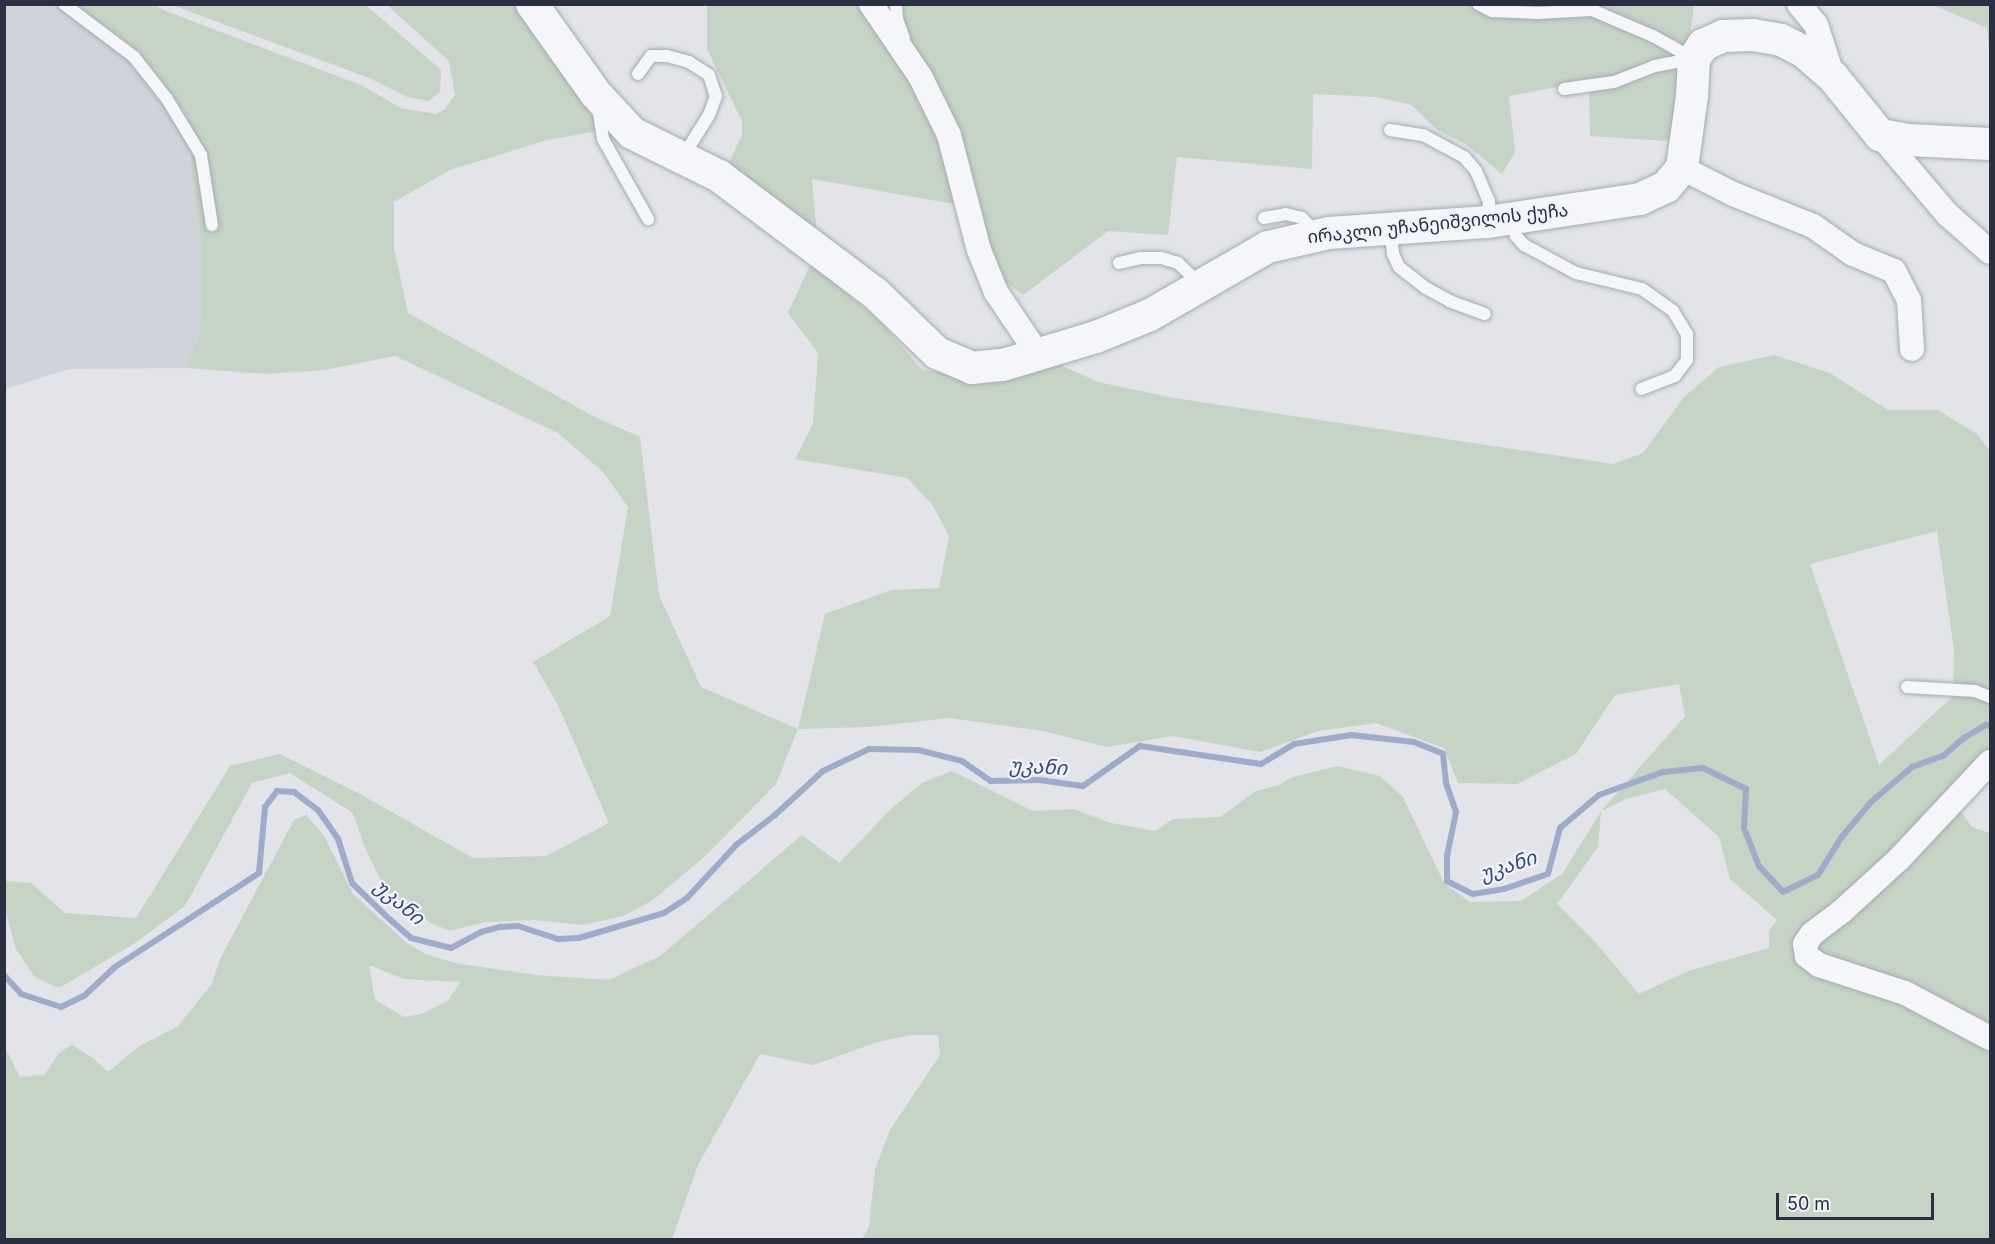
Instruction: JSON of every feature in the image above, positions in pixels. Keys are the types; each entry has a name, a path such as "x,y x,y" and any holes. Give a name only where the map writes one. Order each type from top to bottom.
{"street":[{"name":"ირაკლი უჩანეიშვილის ქუჩა","path":"532,4 596,94 632,133 719,176 875,293 937,353 972,368 1003,365 1096,337 1150,315 1269,246 1318,235 1500,220 1640,200 1666,187 1682,168"},
{"path":"870,4 920,76 949,135 980,250 996,292 1037,353"},
{"path":"1799,4 1816,25 1833,77"},
{"path":"1912,349 1910,300 1894,271 1853,254 1813,226 1733,194 1682,168 1692,96 1694,59 1703,45 1723,36 1753,35 1781,40 1803,51 1833,77 1947,214 1990,252"},
{"path":"1880,135 1908,140 1990,144"},
{"path":"1990,762 1899,859 1841,912 1812,934 1805,944 1807,956 1819,965 1905,993 1990,1038"}],"lane":[{"path":"64,4 134,57 167,99 201,155 212,225"},
{"path":"896,4 897,19 920,76"},
{"path":"1478,4 1492,11 1538,14 1592,10 1653,36 1694,59"},
{"path":"638,74 651,56 667,56 689,62 709,75 716,96 709,115 681,159"},
{"path":"1564,89 1614,82 1655,66 1694,59"},
{"path":"596,94 603,139 648,219"},
{"path":"1390,130 1423,135 1464,157 1476,171 1500,220 1524,245 1576,273 1642,289 1673,311 1687,334 1687,360 1675,376 1641,389"},
{"path":"1264,218 1286,214 1302,218 1318,235"},
{"path":"1390,228 1393,254 1399,267 1426,288 1449,301 1485,314"},
{"path":"1119,262 1140,258 1161,258 1178,262 1202,286"},
{"path":"1907,687 1975,691 1990,697"}],"shaded area":[{"path":"5,5 78,5 141,53 188,117 192,178 202,249 200,331 186,368 69,369 5,389"}],"green space":[{"path":"78,5 155,5 361,85 401,108 436,114 444,110 455,95 449,61 387,5 520,5 565,76 604,130 547,140 450,170 394,202 394,248 408,313 591,415 640,437 659,595 701,687 798,729 776,784 703,858 653,900 623,916 583,925 533,920 485,922 450,931 431,923 385,890 363,843 353,813 290,773 252,783 185,906 132,945 59,988 35,977 16,949 5,910 5,881 31,883 65,913 136,918 230,766 280,754 360,794 473,858 546,856 609,823 558,705 533,662 610,616 628,507 603,472 558,433 395,356 325,370 267,374 186,368 200,331 202,249 192,178 188,117 141,53"},
{"path":"172,5 366,5 441,70 440,92 429,101 407,97 369,78"},
{"path":"707,5 857,5 914,85 940,144 954,204 812,179 817,236 727,167 742,135 742,121 707,49"},
{"path":"884,5 1694,5 1678,135 1666,141 1590,136 1589,81 1509,96 1515,152 1502,174 1464,143 1437,130 1412,105 1376,97 1313,94 1312,169 1177,157 1168,235 1108,231 1023,295 1004,281"},
{"path":"1933,5 1990,5 1990,64 1987,28"},
{"path":"811,263 881,322 922,370 995,379 1050,360 1098,382 1174,398 1613,464 1643,453 1684,397 1719,367 1774,355 1830,373 1888,410 1938,410 1977,434 1990,451 1990,770 1957,806 1972,827 1990,833 1990,1239 862,1239 869,1227 875,1169 890,1130 940,1055 938,1035 911,1035 878,1042 813,1065 760,1054 698,1165 672,1239 5,1239 4,1045 20,1077 44,1075 60,1052 72,1045 94,1059 108,1072 138,1047 178,1026 211,985 221,957 294,820 306,815 324,836 353,894 408,944 426,954 455,963 536,975 609,980 660,956 802,835 839,863 891,809 922,783 952,771 1033,811 1073,809 1111,823 1155,831 1173,819 1220,817 1256,791 1279,785 1293,777 1337,766 1380,776 1403,797 1444,883 1470,902 1521,901 1563,873 1601,811 1685,716 1679,684 1615,695 1576,754 1517,784 1458,783 1444,748 1376,723 1318,731 1260,752 1173,736 1107,747 1044,731 949,718 868,727 798,729 825,614 891,590 939,588 949,536 932,504 907,478 795,459 813,423 818,353 788,313","holes":["1937,531 1954,650 1953,696 1879,765 1810,564","1665,789 1719,837 1730,879 1777,920 1769,931 1769,948 1688,971 1639,994 1596,943 1557,904 1598,847 1601,811 1626,799","369,965 404,979 460,982 448,1001 421,1014 404,1017 375,1000"]}],"waterway":[{"name":"უკანი","path":"4,975 21,994 61,1007 84,996 115,967 259,873 265,807 277,791 294,792 318,810 338,839 352,883 386,916 411,938 451,948 481,932 500,927 518,926 558,939 579,938 664,913 687,898 736,845 775,815 823,771 869,749 918,750 962,761 991,781 1039,780 1083,786 1140,746 1261,764 1294,744 1351,735 1414,742 1443,754 1446,783 1456,812 1447,856 1447,881 1473,894 1504,889 1548,874 1560,828 1599,795 1663,772 1703,768 1746,789 1744,828 1759,866 1783,892 1818,875 1841,838 1871,802 1912,767 1943,756 1964,738 1986,725 1990,726"}]}
